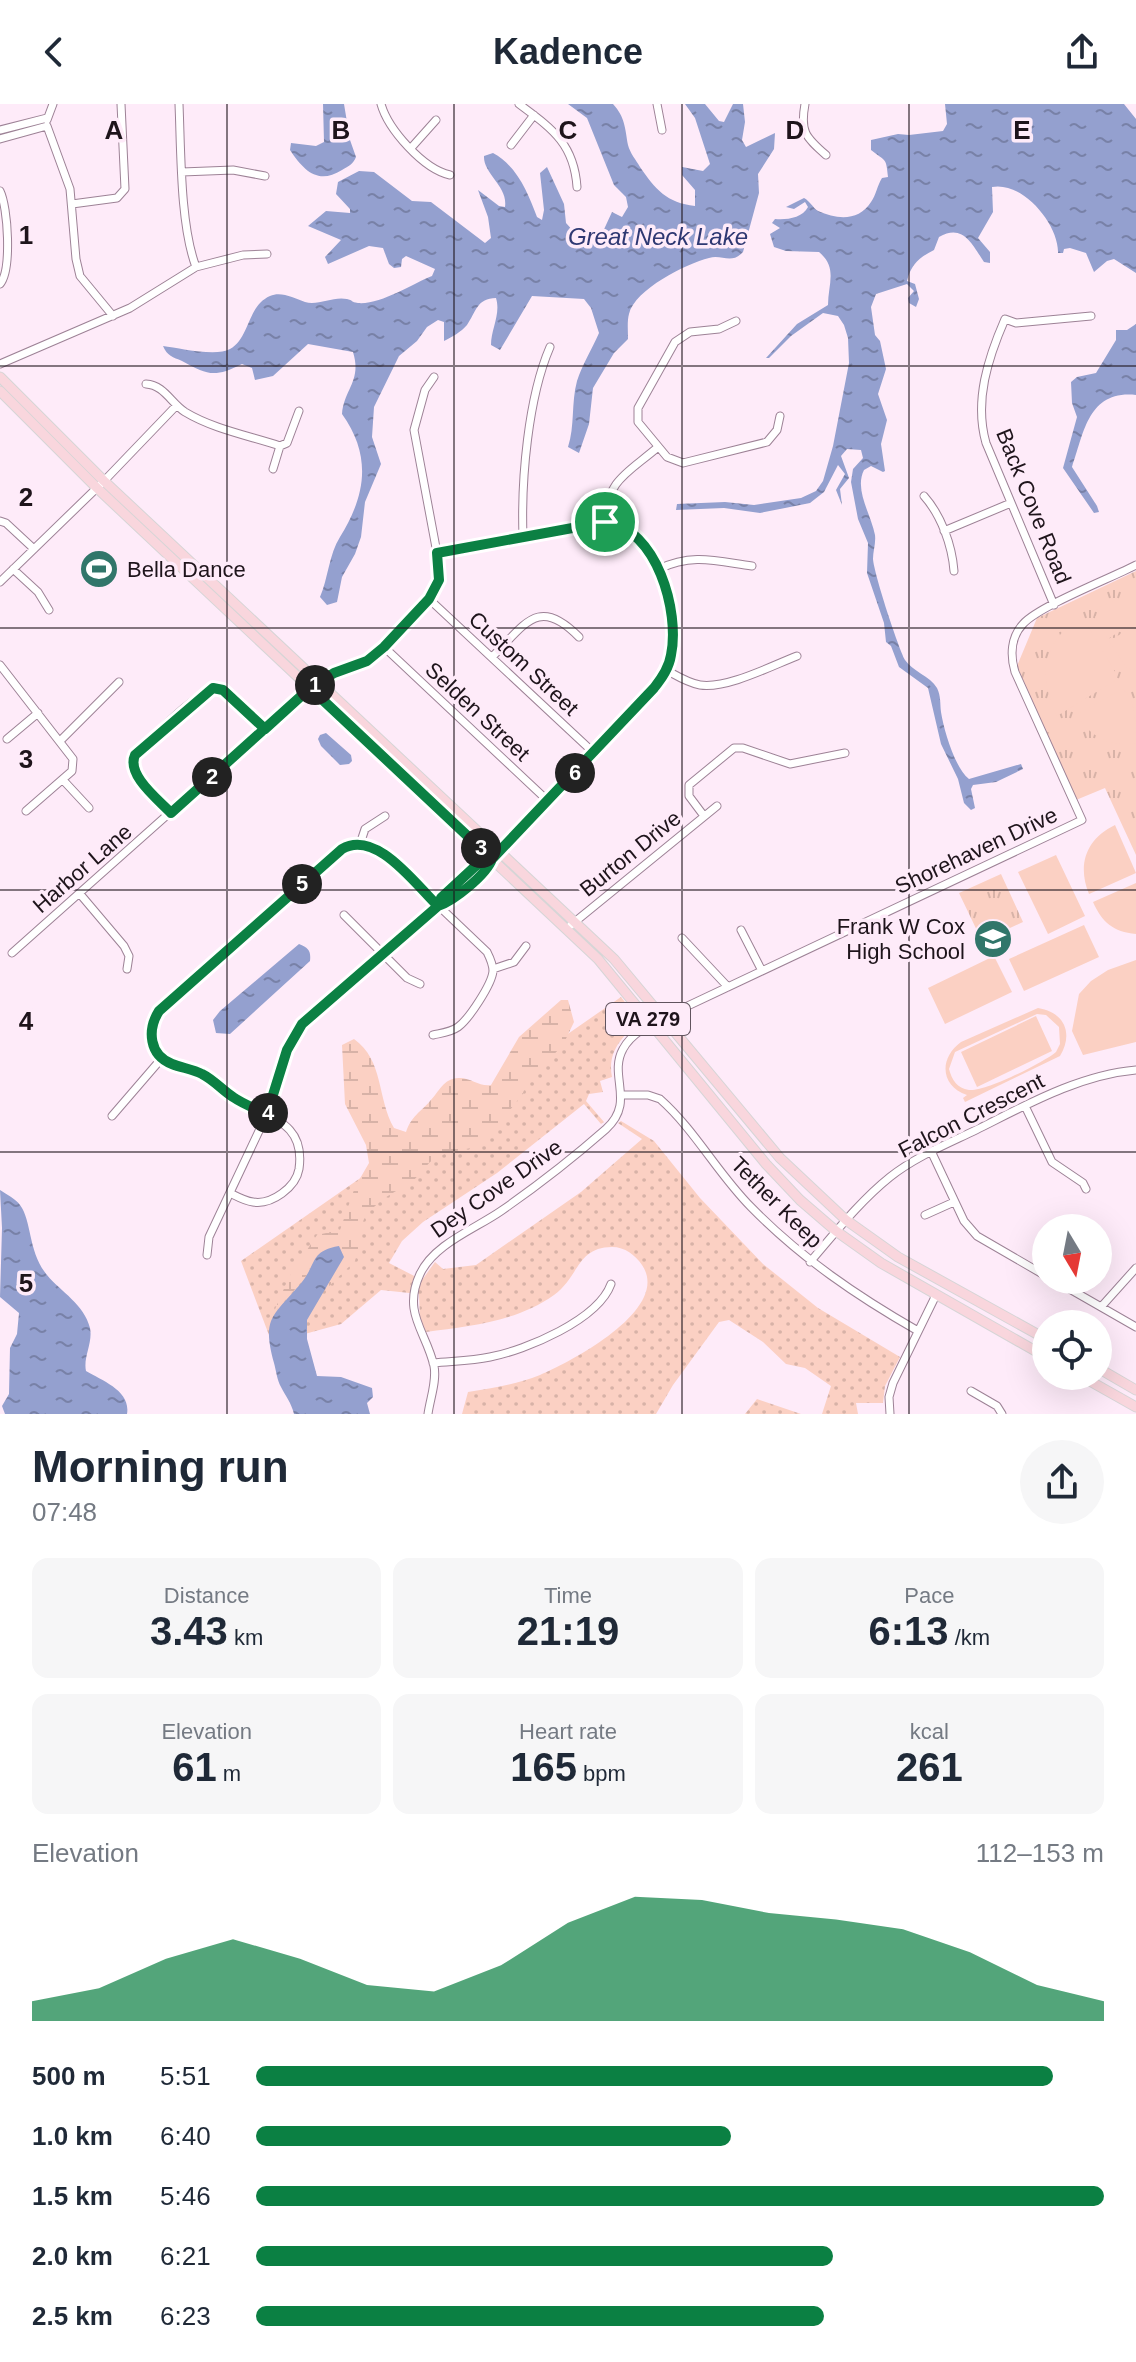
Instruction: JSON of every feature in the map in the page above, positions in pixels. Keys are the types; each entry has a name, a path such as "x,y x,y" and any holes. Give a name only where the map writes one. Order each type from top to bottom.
{"main road":[{"name":"VA 279","path":"0,377 101,484 310,688 598,959 766,1164 800,1200 881,1263 1032,1349"},
{"name":"VA 279","path":"0,391 320,682 614,959 780,1158 846,1220 898,1257 1032,1331"},
{"path":"1112,1376 1136,1390"},
{"path":"1104,1390 1134,1408"}],"street":[{"path":"53,104 47,122 67,177 80,276 113,316"},
{"path":"72,204 117,198 125,189 121,104"},
{"path":"179,104 182,172 191,253 196,267"},
{"path":"381,104 392,131 437,170 450,175"},
{"path":"519,104 553,129 565,144 576,167 577,187"},
{"path":"657,104 662,130"},
{"path":"805,104 802,123 809,140 826,155"},
{"path":"511,145 534,115"},
{"path":"411,148 436,120"},
{"path":"0,130 47,122"},
{"path":"0,139 47,122"},
{"path":"182,172 233,170 265,176"},
{"path":"0,191 6,208 6,274 0,284"},
{"path":"0,364 113,316 196,267 243,255 267,254"},
{"name":"Back Cove Road","path":"1054,605 986,443 982,424 986,374 1005,319 1016,323 1091,316"},
{"path":"736,321 719,329 690,332 679,338 671,347 637,412 640,426 667,457 683,463 762,445 775,435 780,416"},
{"path":"523,536 523,501 533,401 537,379 550,347"},
{"path":"429,599 439,580 437,553 414,430 425,390 434,377"},
{"path":"146,384 159,387 176,406 201,419 280,446 287,443 299,411"},
{"path":"1,579 101,484 176,406"},
{"path":"273,469 280,446"},
{"path":"605,522 606,503 611,490 658,447"},
{"path":"924,496 944,531 952,551 954,571"},
{"path":"944,531 1011,503"},
{"path":"0,521 34,549"},
{"path":"207,1255 209,1237 267,1114 294,1035 302,1024 382,953 489,867 492,859 654,688 672,654 673,617 659,569 629,532 619,525 605,522 437,553"},
{"path":"659,569 689,559 752,566"},
{"name":"Shorehaven Drive","path":"662,1018 1082,820 1013,664 1013,642 1030,617 1136,565"},
{"path":"13,569 38,592 49,610"},
{"name":"Harbor Lane","path":"12,953 310,688 334,673 367,661 429,599"},
{"name":"Custom Street","path":"429,599 594,753"},
{"path":"492,657 537,617 560,619 579,637"},
{"name":"Selden Street","path":"384,647 548,801"},
{"path":"666,670 692,683 708,685 797,656"},
{"path":"0,665 73,759 72,771 26,811"},
{"path":"60,741 119,682"},
{"path":"171,813 135,772 132,762 135,755 172,721 206,691 220,688 265,729"},
{"path":"7,739 38,713"},
{"path":"704,816 689,796 689,785 734,748 743,748 790,764 845,753"},
{"path":"63,780 89,808"},
{"name":"Burton Drive","path":"566,929 717,806"},
{"path":"360,844 365,829 385,816"},
{"path":"230,1193 250,1202 262,1203 296,1179 300,1163 293,1132 286,1124 237,1100 203,1074 173,1065 162,1058 154,1049 151,1035 154,1019 159,1011 350,844 372,846 383,853 487,952 493,969 489,984 467,1019 453,1030 433,1035"},
{"path":"80,894 124,946 129,956 127,969"},
{"path":"344,915 407,978 420,984"},
{"path":"741,930 762,971"},
{"path":"682,938 728,987"},
{"path":"493,969 514,962 526,946"},
{"name":"Dey Cove Drive","path":"428,1414 434,1380 433,1363 417,1324 413,1301 415,1285 424,1266 435,1253 499,1212 607,1128 617,1116 622,1095 618,1063 622,1051 629,1041 662,1018"},
{"path":"112,1116 162,1058"},
{"name":"Falcon Crescent","path":"810,1262 846,1220 890,1177 931,1151 1090,1078 1136,1070"},
{"name":"Tether Keep","path":"622,1095 648,1095 665,1104 750,1206 810,1262 866,1301 918,1331"},
{"path":"1025,1106 1052,1162 1083,1183 1086,1189"},
{"path":"931,1151 964,1221 977,1236 1032,1268"},
{"path":"925,1215 954,1202"},
{"path":"1101,1307 1136,1268"},
{"path":"433,1363 490,1357 532,1344 561,1330 596,1306 611,1284"},
{"path":"1078,1294 1136,1327"},
{"path":"890,1414 890,1390 936,1295"},
{"path":"971,1391 997,1406 1002,1414"}],"green space":[{"path":"1136,571 1136,855 1105,788 1076,800 1017,666 1037,618"},
{"path":"1122,598 1136,598 1136,621 1131,620 1129,625 1108,639 1095,617 1099,612 1096,608"},
{"path":"1082,616 1117,675 1116,680 1057,716 1047,687 1047,660 1059,636"},
{"path":"1134,626 1136,668 1133,670 1127,668 1109,641"},
{"path":"1122,689 1133,705 1136,743 1101,739 1088,729 1077,714"},
{"path":"1115,825 1136,873 1089,894 1084,873 1087,854 1097,838"},
{"path":"1056,855 1085,916 1048,934 1018,872"},
{"path":"1001,874 1023,922 982,941 959,893"},
{"path":"1136,883 1136,934 1109,925 1093,902"},
{"path":"1084,925 1099,957 1024,991 1009,959"},
{"path":"994,956 1012,992 945,1024 928,988"},
{"path":"1136,960 1136,1042 1083,1055 1072,1031 1079,994 1108,970"},
{"path":"621,997 640,1022 617,1045 612,1060 612,1077 600,1081 603,1092 589,1094 586,1101 604,1122 601,1124 584,1104 497,1173 423,1222 402,1241 389,1263 422,1280 435,1262 443,1269 476,1265 581,1192 642,1139 618,1123 621,1121 654,1141 700,1198 763,1264 818,1308 900,1357 885,1386 883,1403 856,1403 858,1414 822,1414 831,1386 805,1368 786,1364 763,1342 729,1320 719,1322 656,1414 462,1414 468,1392 540,1375 594,1346 631,1316 643,1299 648,1282 639,1261 617,1247 592,1252 554,1295 508,1317 426,1332 420,1320 419,1294 381,1290 341,1324 272,1343 241,1261"},
{"path":"561,1000 568,1000 574,1022 563,1045 528,1081 522,1095 486,1140 476,1147 446,1153 430,1162 414,1180 383,1199 366,1214 359,1232 355,1261 325,1290 344,1257 315,1256 305,1278 273,1314 289,1277 317,1235 340,1230 355,1187 369,1163 366,1145 345,1104 342,1045 354,1039 364,1048 371,1058 394,1128 406,1132 414,1118 450,1080 464,1078 491,1085 519,1037"},
{"path":"1038,1008 1060,1019 1066,1032 1060,1056 965,1102 963,1098 967,1095 952,1085 946,1071 949,1056 961,1042","holes":["1037,1014 1046,1015 1059,1027 1060,1044 1049,1057 1014,1076 977,1089 965,1089 953,1080 949,1069 955,1052"]},
{"path":"1036,1016 1052,1051 977,1087 961,1052"},
{"path":"757,1399 801,1414 745,1414"}],"water":[{"path":"323,104 344,104 356,157 347,167 319,176 306,170 290,150 291,143 316,146 324,142"},
{"name":"Great Neck Lake","path":"568,104 613,104 622,118 630,151 651,182 669,198 695,206 695,190 682,175 682,167 703,171 710,164 695,118 685,104 705,104 719,121 724,122 733,104 743,104 745,122 742,140 746,147 775,133 774,149 758,174 759,193 743,252 734,258 714,257 688,266 651,287 633,305 628,317 628,339 614,353 593,388 589,424 579,453 568,447 575,389 599,333 591,308 584,299 532,296 500,350 491,345 496,298 481,303 465,328 444,341 444,322 438,320 427,327 417,341 399,356 374,407 372,437 381,464 365,502 361,537 342,577 337,602 327,605 320,597 333,551 356,506 362,476 358,445 342,414 354,378 353,352 308,344 273,376 255,380 252,368 242,364 218,373 205,372 171,356 163,346 207,352 230,349 237,344 257,307 270,296 279,294 310,303 342,298 367,303 432,276 435,269 406,256 402,259 401,267 394,268 389,264 383,248 369,246 328,264 325,257 341,240 308,226 326,211 350,213 336,194 338,182 359,171 374,172 412,201 431,202 485,243 491,238 488,217 478,190 499,206 505,207 505,200 487,169 484,156 493,153 509,165 537,217 542,220 544,210 540,173 547,167 564,204 566,223 576,234 587,239 600,238 612,212 622,217 628,207 626,197 614,185 587,118"},
{"path":"945,104 1124,104 1136,119 1136,273 1114,259 1094,272 1086,253 1070,248 1058,253 1052,230 1037,207 1016,191 992,187 993,212 978,238 990,252 990,263 984,262 961,234 947,233 939,237 934,250 924,255 911,270 907,281 915,284 919,299 916,307 909,303 908,298 914,291 907,284 876,294 871,307 875,335 880,341 886,369 878,394 887,420 881,444 885,471 871,466 864,470 861,486 875,535 873,559 877,579 897,641 905,660 937,688 947,739 964,774 969,779 1021,764 1023,769 996,782 973,785 975,808 971,810 964,803 958,779 941,744 928,688 899,667 891,646 886,642 884,623 867,573 868,543 858,519 851,482 853,469 863,458 861,450 847,449 841,456 849,478 840,489 842,505 836,490 845,474 838,465 824,492 810,503 760,513 724,508 676,510 677,504 725,502 754,505 801,498 816,491 823,481 849,363 848,338 838,316 823,313 766,358 797,324 828,305 831,277 828,264 819,252 786,251 774,247 770,234 780,228 772,223 775,219 789,219 802,214 808,207 805,202 794,209 786,207 804,198 818,211 833,216 848,217 860,213 873,199 882,178 888,177 884,160 871,150 871,140 898,134 943,131 947,124"},
{"path":"1136,324 1136,395 1107,399 1090,416 1072,467 1097,506 1099,512 1094,513 1063,468 1077,417 1072,403 1071,382 1077,377 1096,373 1116,340 1116,330 1127,330"},
{"path":"326,733 351,755 349,764 340,765 321,746 318,739"},
{"path":"299,944 309,950 310,961 230,1034 216,1033 213,1020 220,1011"},
{"path":"0,1190 20,1205 41,1266 87,1320 91,1334 86,1371 120,1393 125,1399 127,1414 5,1414 2,1406 9,1394 10,1348 17,1334 19,1313 0,1297"},
{"path":"339,1246 344,1257 307,1320 307,1339 317,1376 341,1377 372,1388 373,1397 367,1403 370,1414 294,1414 278,1378 270,1347 270,1326 277,1310 302,1282 315,1259 323,1251"}],"place":[{"name":"Bella Dance","path":"99,569"},
{"name":"Frank W Cox High School","path":"993,939"}],"route":[{"path":"605,522 437,553 439,580 429,599 367,661 334,673 310,688 265,729 223,690 213,688 135,755 132,762 135,772 171,813 310,688 492,859 489,867 474,881 438,906 302,1024 287,1050 267,1114 237,1100 203,1074 173,1065 162,1058 154,1049 151,1035 159,1011 342,849 350,844 365,844 377,849 438,906 441,898 481,861 492,859 654,688 672,654 673,617 665,585 657,566 636,538 622,527 605,522"}]}
